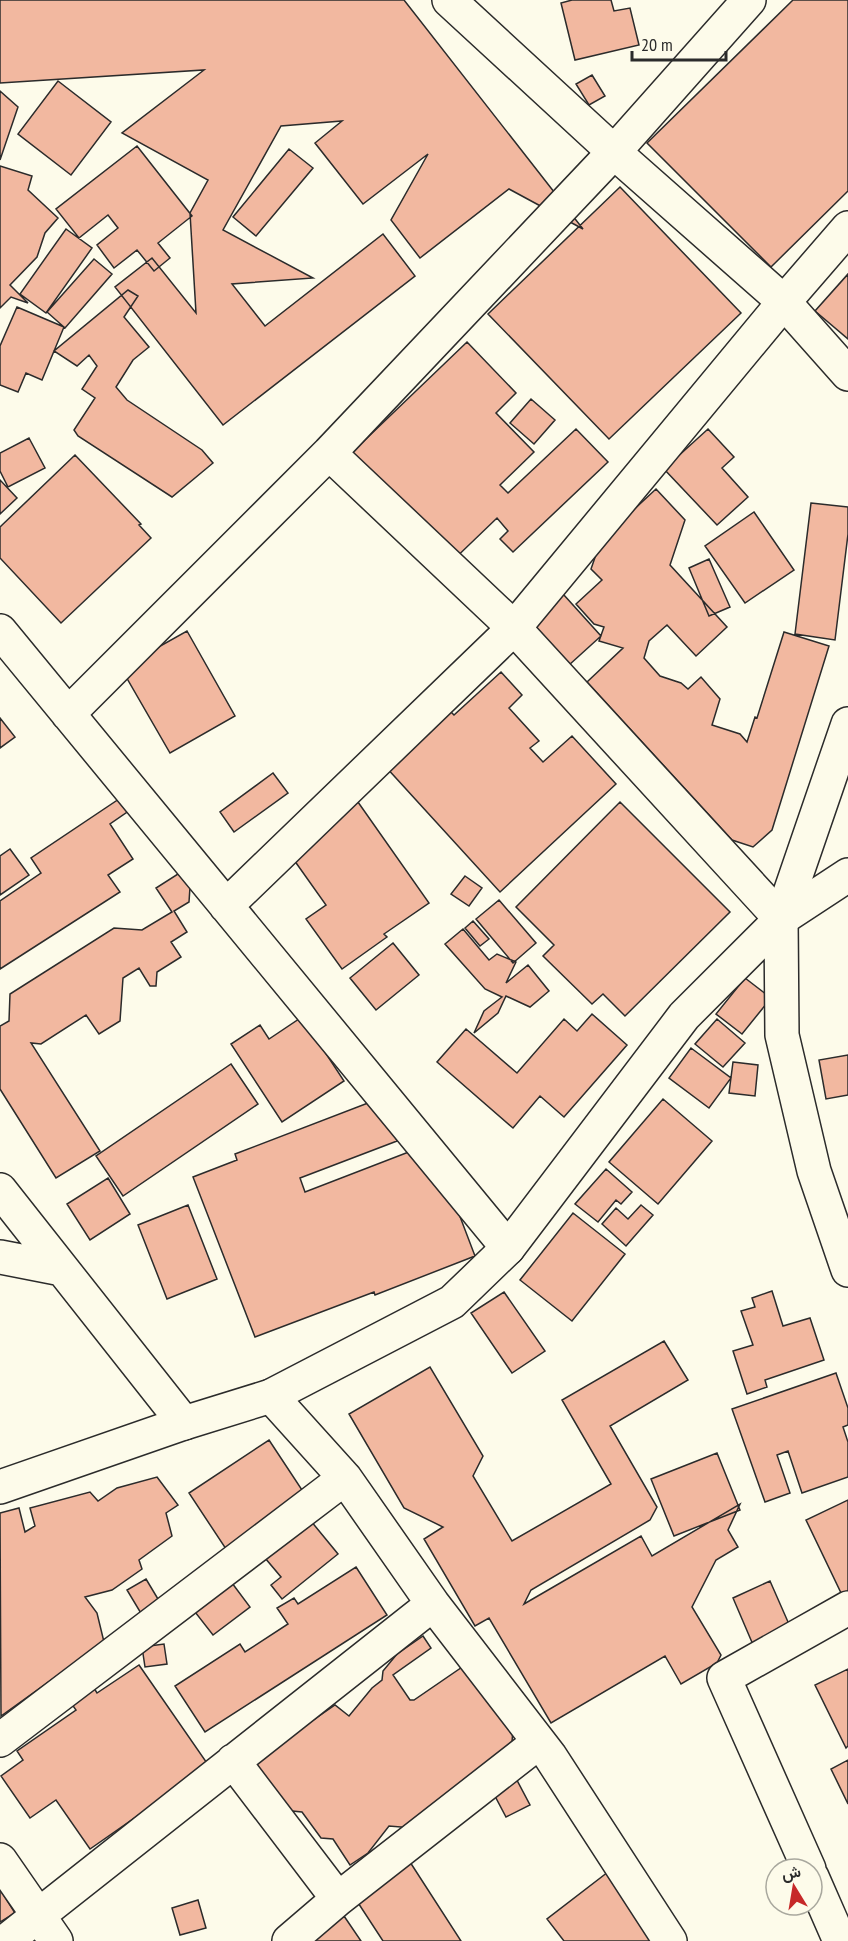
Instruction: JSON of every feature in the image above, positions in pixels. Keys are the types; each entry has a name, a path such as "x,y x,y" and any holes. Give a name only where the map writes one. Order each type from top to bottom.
{"street":[{"path":"449,0 614,152 784,302 848,374"},
{"path":"68,714 329,453 614,152 749,0"},
{"path":"226,906 513,628 848,228"},
{"path":"329,453 513,628 781,919"},
{"path":"0,631 508,1248"},
{"path":"848,724 781,919 782,1035 814,1171 848,1270"},
{"path":"0,1487 184,1423 271,1396 452,1302 508,1248 684,1016 781,919 848,875"},
{"path":"0,1190 184,1423"},
{"path":"0,1257 62,1269"},
{"path":"271,1396 345,1478 433,1604 539,1742 670,1941"},
{"path":"0,1740 345,1478"},
{"path":"6,1941 47,1928 233,1761 433,1604"},
{"path":"804,1857 724,1678 848,1608"},
{"path":"289,1941 338,1899 539,1742"},
{"path":"233,1761 338,1899"},
{"path":"0,1860 47,1928"},
{"path":"824,1904 840,1941"}],"building":[{"path":"0,0 404,0 583,229 509,189 420,258 391,220 428,154 363,204 315,143 342,121 281,126 223,230 313,278 232,284 265,326 383,234 415,276 223,425 115,287 152,258 196,313 190,213 208,180 122,133 204,70 0,83"},
{"path":"572,0 611,0 614,11 630,8 639,45 575,60 561,3"},
{"path":"793,0 848,0 848,191 771,267 647,143"},
{"path":"592,75 605,96 589,105 576,84"},
{"path":"58,81 111,122 71,175 18,134"},
{"path":"0,91 18,107 0,160"},
{"path":"137,146 192,216 158,243 170,258 154,271 137,250 114,268 97,245 118,228 108,215 79,238 56,209"},
{"path":"289,149 313,168 256,236 233,217"},
{"path":"0,166 32,176 28,190 58,218 45,233 37,257 10,285 28,303 11,297 0,308"},
{"path":"620,187 741,313 609,439 488,314"},
{"path":"66,229 92,248 46,313 20,294"},
{"path":"94,259 112,274 65,328 47,312"},
{"path":"848,274 848,339 815,311"},
{"path":"128,290 138,296 124,317 149,347 133,360 116,387 127,400 202,450 213,463 172,497 78,436 74,430 95,398 82,389 97,366 89,355 77,366 54,351"},
{"path":"17,307 64,327 42,380 26,373 18,392 0,385 0,346"},
{"path":"467,342 516,393 496,413 534,452 500,485 508,493 576,429 608,462 513,552 500,539 508,531 497,518 445,568 343,461"},
{"path":"531,399 555,420 534,444 510,423"},
{"path":"708,429 734,457 722,468 748,497 717,525 664,469"},
{"path":"29,438 45,468 8,487 0,471 0,453"},
{"path":"75,455 141,524 139,525 151,538 61,623 0,558 0,527"},
{"path":"0,480 17,498 0,514"},
{"path":"656,489 685,520 670,565 727,627 696,656 667,625 649,641 644,658 660,676 681,683 688,689 701,677 720,699 712,725 740,734 747,742 755,717 757,718 784,632 829,646 772,830 753,847 732,840 587,682 623,648 599,641 604,627 594,624 576,604 602,580 591,569 601,540"},
{"path":"811,503 848,507 848,534 835,640 795,634"},
{"path":"754,512 794,570 745,603 705,546"},
{"path":"709,559 730,607 709,616 689,568"},
{"path":"554,584 601,636 558,675 511,623"},
{"path":"187,631 235,716 170,753 121,668"},
{"path":"501,672 522,695 509,708 539,741 530,748 543,762 572,736 616,784 500,892 385,766 448,709 454,715"},
{"path":"0,718 15,737 0,748"},
{"path":"273,773 288,793 234,832 220,812"},
{"path":"346,785 429,903 384,934 387,937 342,969 306,919 326,905 282,843"},
{"path":"125,795 133,808 110,824 133,859 108,875 120,892 0,969 0,901 41,873 31,858"},
{"path":"620,802 730,912 625,1016 603,994 592,1004 543,956 554,945 516,907"},
{"path":"10,849 29,875 0,895 0,856"},
{"path":"181,872 190,887 189,902 174,911 187,932 171,942 181,957 157,972 156,986 150,986 139,968 123,978 120,1021 99,1034 86,1015 41,1044 31,1043 100,1151 56,1178 0,1089 0,1026 9,1021 10,994 114,928 142,930 172,912 156,888"},
{"path":"465,876 482,888 469,906 451,894"},
{"path":"499,900 536,943 513,963 476,919"},
{"path":"473,921 489,939 480,946 465,928"},
{"path":"463,929 489,960 497,954 516,962 506,983 528,965 549,991 530,1007 506,996 498,1013 474,1033 484,1011 502,997 485,989 445,944"},
{"path":"393,943 419,975 376,1010 350,978"},
{"path":"745,978 771,998 742,1034 716,1014"},
{"path":"592,1014 627,1045 564,1117 540,1096 513,1128 437,1062 466,1029 517,1073 564,1019 577,1031"},
{"path":"302,1017 344,1081 282,1122 231,1044 260,1025 269,1039"},
{"path":"717,1019 745,1043 723,1067 695,1044"},
{"path":"691,1048 731,1078 709,1108 669,1078"},
{"path":"848,1055 848,1095 826,1099 819,1060"},
{"path":"733,1062 758,1065 755,1096 729,1093"},
{"path":"231,1064 258,1104 123,1196 96,1156"},
{"path":"381,1098 397,1141 300,1178 305,1192 432,1143 475,1256 375,1295 374,1292 255,1337 193,1177 237,1160 235,1154"},
{"path":"663,1099 712,1141 658,1204 609,1162"},
{"path":"606,1169 632,1192 621,1204 616,1200 598,1222 575,1204"},
{"path":"108,1178 130,1214 90,1240 67,1204"},
{"path":"188,1205 217,1279 167,1299 138,1225"},
{"path":"641,1205 653,1215 626,1246 602,1224 616,1208 628,1219"},
{"path":"573,1213 625,1254 572,1321 520,1280"},
{"path":"772,1291 783,1326 810,1318 824,1360 765,1380 767,1387 747,1394 733,1351 753,1345 741,1311 755,1307 752,1298"},
{"path":"504,1292 545,1351 512,1373 471,1313"},
{"path":"664,1341 688,1380 610,1426 657,1507 650,1520 531,1590 524,1604 641,1536 652,1556 740,1504 728,1530 738,1547 716,1560 692,1607 721,1655 717,1663 681,1684 665,1656 551,1723 489,1618 475,1626 424,1539 443,1527 404,1508 349,1414 430,1367 483,1456 473,1476 512,1541 611,1484 562,1400"},
{"path":"836,1373 848,1408 848,1425 843,1427 848,1442 848,1477 802,1493 788,1451 777,1455 790,1493 765,1502 732,1409"},
{"path":"269,1440 306,1496 226,1549 189,1493"},
{"path":"717,1453 740,1510 674,1536 651,1479"},
{"path":"157,1477 178,1505 166,1513 172,1536 139,1560 142,1569 112,1590 85,1597 97,1613 104,1642 1,1716 0,1513 19,1508 25,1532 35,1526 30,1508 90,1492 98,1501 117,1488"},
{"path":"848,1500 848,1595 843,1597 806,1520"},
{"path":"306,1515 338,1554 282,1599 271,1585 281,1577 260,1552"},
{"path":"356,1567 387,1615 205,1732 175,1686 240,1644 245,1652 288,1624 277,1608 294,1598 298,1604"},
{"path":"146,1579 161,1604 142,1615 127,1590"},
{"path":"770,1581 792,1631 754,1647 733,1598"},
{"path":"232,1583 250,1607 213,1635 195,1612"},
{"path":"423,1636 431,1648 393,1675 410,1700 414,1700 471,1661 514,1716 512,1742 413,1828 389,1826 368,1853 350,1865 333,1839 321,1838 302,1812 282,1810 255,1784 257,1759 335,1705 349,1716 372,1688 382,1680 383,1671 397,1654"},
{"path":"164,1644 167,1664 145,1667 142,1647"},
{"path":"139,1665 209,1766 90,1849 56,1800 30,1818 1,1776 23,1760 17,1751 76,1710 71,1703 94,1688 97,1693"},
{"path":"848,1669 848,1746 846,1748 815,1685"},
{"path":"848,1760 848,1804 831,1769"},
{"path":"510,1767 530,1805 506,1817 486,1779"},
{"path":"410,1862 461,1941 383,1941 351,1892"},
{"path":"608,1872 661,1941 564,1941 547,1919"},
{"path":"0,1889 15,1913 0,1922"},
{"path":"198,1900 206,1928 180,1935 172,1908"},
{"path":"344,1916 361,1941 305,1941"}]}
